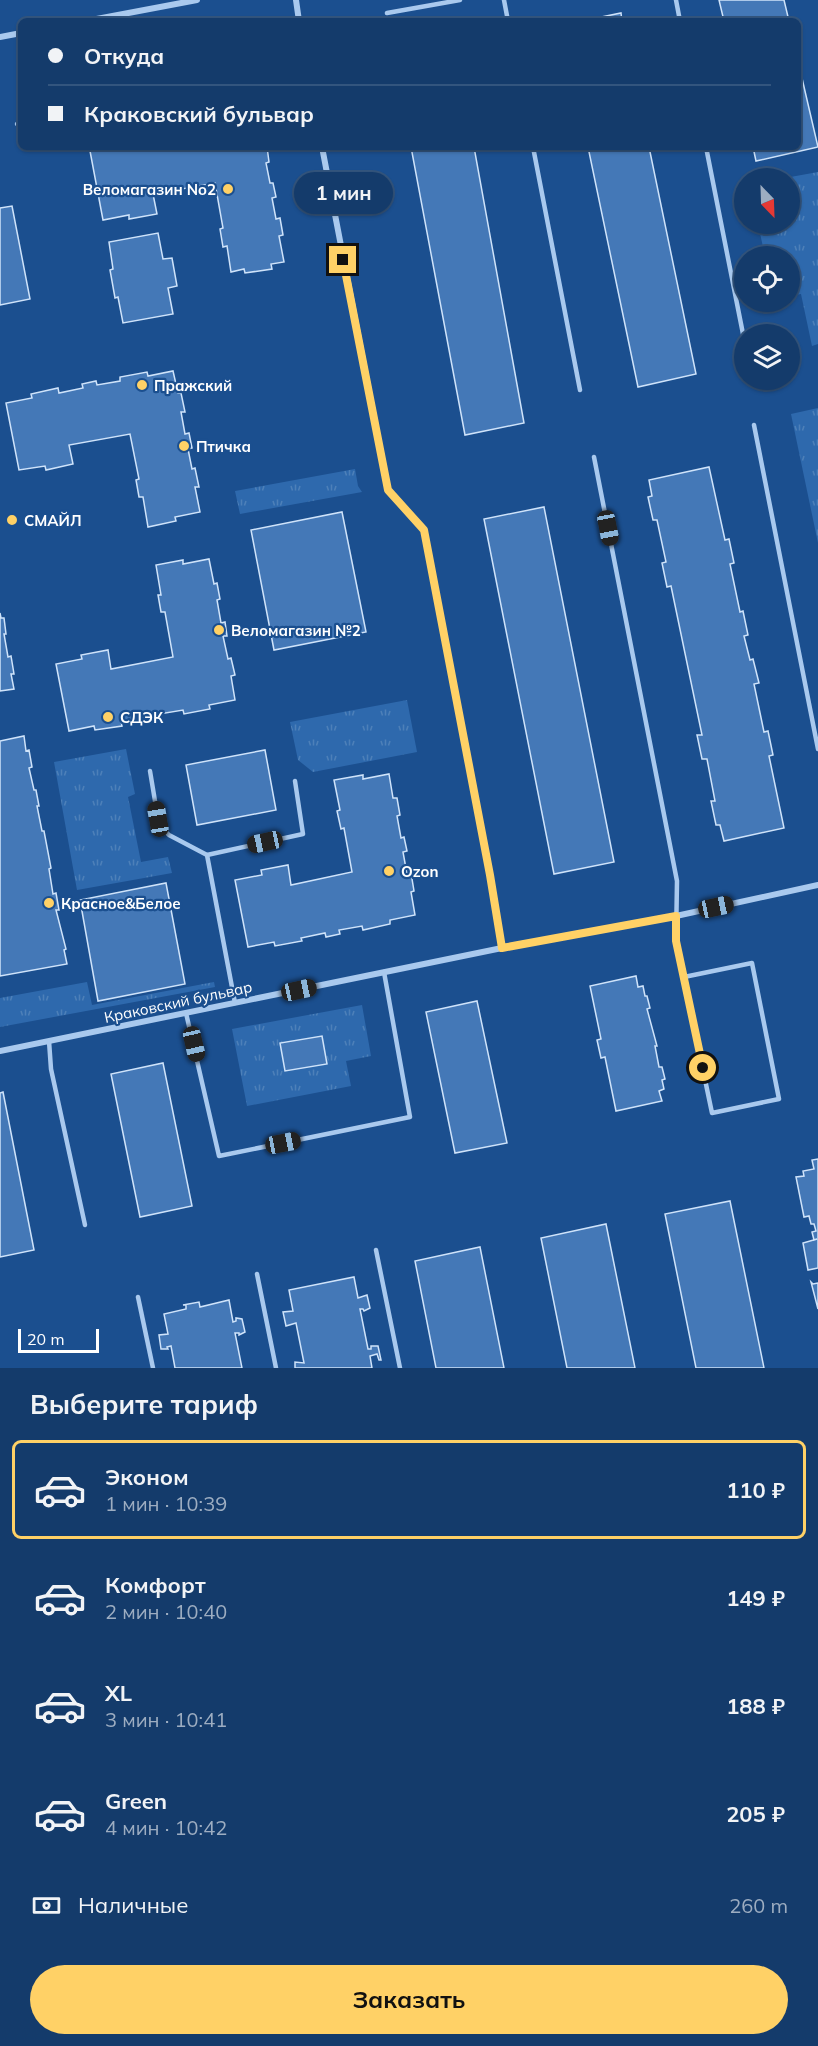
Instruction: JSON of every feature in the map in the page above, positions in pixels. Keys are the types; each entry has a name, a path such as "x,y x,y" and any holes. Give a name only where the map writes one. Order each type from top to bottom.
{"street":[{"path":"102,18 197,0"},
{"path":"296,0 299,18"},
{"path":"0,37 18,34"},
{"path":"323,150 388,490 424,530 488,863 502,948"},
{"name":"Краковский бульвар","path":"0,1051 502,948 676,916 818,885"}],"lane":[{"path":"387,14 460,0"},
{"path":"504,0 507,18"},
{"path":"676,0 679,18"},
{"path":"534,150 580,390"},
{"path":"707,150 741,324"},
{"path":"754,426 818,749"},
{"path":"594,457 677,881 676,941 712,1113 779,1099 752,963 684,977"},
{"path":"150,771 158,819 163,829 169,835 207,855 303,834 295,782"},
{"path":"207,855 235,1003"},
{"path":"186,1013 219,1156 410,1117 384,972"},
{"path":"49,1041 51,1069 85,1225"},
{"path":"376,1250 400,1368"},
{"path":"257,1274 276,1368"},
{"path":"138,1297 153,1368"}],"green space":[{"path":"818,172 818,344 812,346 800,294 800,246 763,246 760,234 800,234 800,175"},
{"path":"818,408 818,543 791,414"},
{"path":"355,469 358,486 362,492 240,514 235,491"},
{"path":"407,700 417,752 313,772 298,760 290,722"},
{"path":"126,749 135,794 128,797 141,862 168,857 172,873 77,890 54,762"},
{"path":"87,982 92,1005 214,982 215,987 0,1027 0,998"},
{"path":"362,1005 371,1056 346,1061 351,1086 247,1106 232,1029"}],"building":[{"path":"719,0 784,0 788,18 723,18"},
{"path":"621,13 622,18 597,18"},
{"path":"801,74 818,147 756,161 754,150 801,150"},
{"path":"267,150 269,162 266,163 270,183 273,183 276,197 272,198 276,219 280,218 283,235 279,236 284,262 271,264 272,269 245,273 244,269 231,272 227,246 223,247 220,229 223,228 215,183 153,194 157,214 129,219 129,215 103,220 90,151"},
{"path":"412,150 475,150 524,423 465,435"},
{"path":"589,150 650,150 696,374 638,387"},
{"path":"12,206 30,299 0,305 0,208"},
{"path":"158,233 163,259 172,258 177,286 168,288 173,314 123,323 118,297 115,298 110,270 113,269 109,242"},
{"path":"173,371 185,412 181,412 185,434 189,433 192,448 188,449 199,487 195,487 200,512 175,517 176,521 148,527 143,497 139,497 136,480 139,479 130,434 69,445 73,464 46,470 45,466 19,470 6,403 32,398 31,394 58,388 59,393 83,388 82,384 96,381 97,385 120,381 120,377 147,372 148,376"},
{"path":"709,467 725,540 729,539 734,563 730,564 740,612 743,611 748,635 744,636 759,683 754,684 764,732 768,731 773,755 769,756 784,828 724,841 720,825 716,825 711,801 715,801 707,759 702,759 697,735 702,735 671,586 667,587 662,563 666,562 657,520 653,520 648,497 652,496 649,480"},
{"path":"544,507 614,862 554,874 484,519"},
{"path":"342,512 366,632 274,650 251,530"},
{"path":"209,559 214,584 217,583 220,599 217,600 221,623 225,622 227,636 223,636 228,659 231,658 235,675 231,676 235,700 209,705 210,709 184,714 183,710 159,714 160,718 146,721 145,717 121,721 122,726 95,730 94,726 69,731 56,664 82,659 81,655 108,650 111,669 173,657 165,612 161,612 156,565 183,560 183,564"},
{"path":"0,613 1,618 4,618 8,657 11,656 14,689 0,691"},
{"path":"24,736 26,751 29,750 32,767 29,768 34,790 36,790 39,806 37,806 51,868 49,869 53,894 56,893 59,910 56,910 66,949 64,950 67,964 0,976 0,741"},
{"path":"265,750 276,810 197,825 186,765"},
{"path":"389,774 393,798 397,798 401,838 404,837 407,851 403,852 407,874 411,873 414,891 411,892 415,915 390,920 390,924 363,930 362,926 339,930 340,934 326,937 325,933 301,938 302,941 275,946 274,942 248,947 235,880 262,875 261,870 288,865 291,885 352,872 344,828 341,829 337,811 340,810 334,780 363,775 363,779"},
{"path":"166,883 185,984 98,1001 80,900"},
{"path":"636,976 638,987 643,986 650,1008 647,1009 657,1046 655,1046 659,1067 662,1067 665,1079 662,1080 664,1089 659,1091 662,1101 616,1111 605,1057 601,1058 597,1040 601,1039 590,986"},
{"path":"477,1001 507,1143 455,1153 426,1012"},
{"path":"322,1036 327,1064 285,1071 280,1043"},
{"path":"163,1063 192,1206 140,1217 111,1074"},
{"path":"3,1092 34,1250 0,1257 0,1093"},
{"path":"818,1159 818,1268 808,1270 803,1243 814,1240 812,1232 816,1231 814,1224 811,1224 809,1216 804,1217 796,1177 804,1176 803,1171 814,1169 812,1160"},
{"path":"730,1201 764,1368 696,1368 665,1214"},
{"path":"606,1224 635,1368 567,1368 541,1238"},
{"path":"480,1247 504,1368 436,1368 415,1261"},
{"path":"354,1277 358,1298 367,1295 370,1308 364,1311 360,1309 368,1349 371,1349 371,1346 378,1346 381,1360 377,1354 370,1356 372,1368 295,1368 295,1362 304,1363 296,1323 286,1326 283,1312 293,1311 289,1290"},
{"path":"811,1282 818,1283 818,1309"},
{"path":"229,1300 233,1322 236,1318 242,1319 245,1332 239,1335 235,1333 242,1368 175,1368 171,1346 167,1347 168,1349 161,1349 159,1335 168,1334 164,1314 186,1309 186,1305 183,1305 199,1302 200,1307"}],"place":[{"name":"Веломагазин No2","path":"228,189"},
{"name":"Пражский","path":"142,385"},
{"name":"Птичка","path":"184,446"},
{"name":"СМАЙЛ","path":"12,520"},
{"name":"Веломагазин №2","path":"219,630"},
{"name":"СДЭК","path":"108,717"},
{"name":"Ozon","path":"389,871"},
{"name":"Красное&Белое","path":"49,903"}],"route":[{"path":"343,260 388,490 424,530 502,948 676,916 676,941 703,1068"}]}
